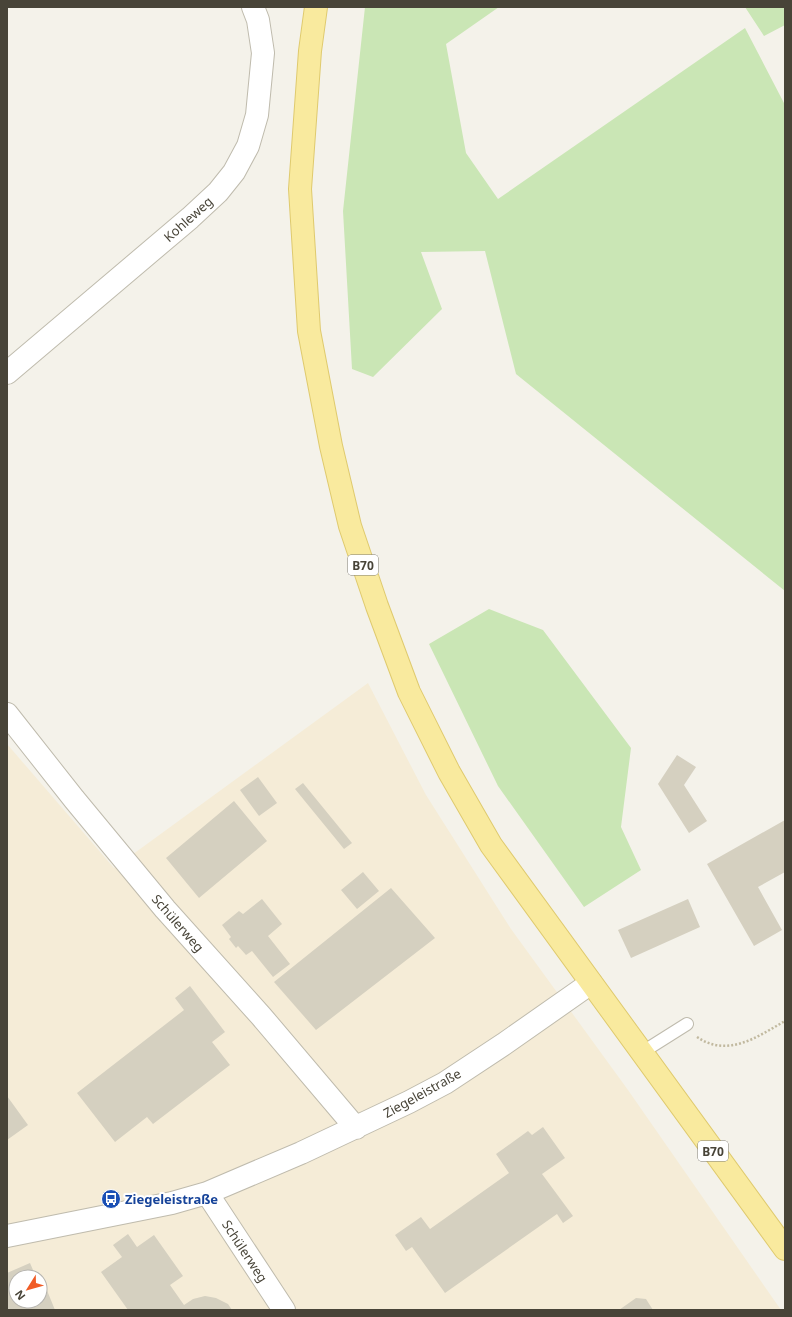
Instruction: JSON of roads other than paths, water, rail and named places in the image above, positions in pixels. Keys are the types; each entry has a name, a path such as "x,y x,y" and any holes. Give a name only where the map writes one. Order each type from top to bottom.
{"main road":[{"name":"B70","path":"316,7 310,51 300,189 309,331 331,446 350,526 377,606 409,692 449,772 491,845 785,1249"}],"street":[{"name":"Kohleweg","path":"7,374 190,218 218,192 234,172 248,146 257,115 263,52 258,20 253,7"},
{"name":"Schülerweg","path":"7,714 74,799 165,909 261,1016 356,1128"},
{"name":"Ziegeleistraße","path":"7,1236 172,1203 207,1193 301,1153 356,1128 445,1083 591,983"},
{"name":"Schülerweg","path":"207,1193 284,1310"}],"lane":[{"path":"641,1053 686,1024"}],"place":[{"name":"Ziegeleistraße","path":"111,1199"}]}
